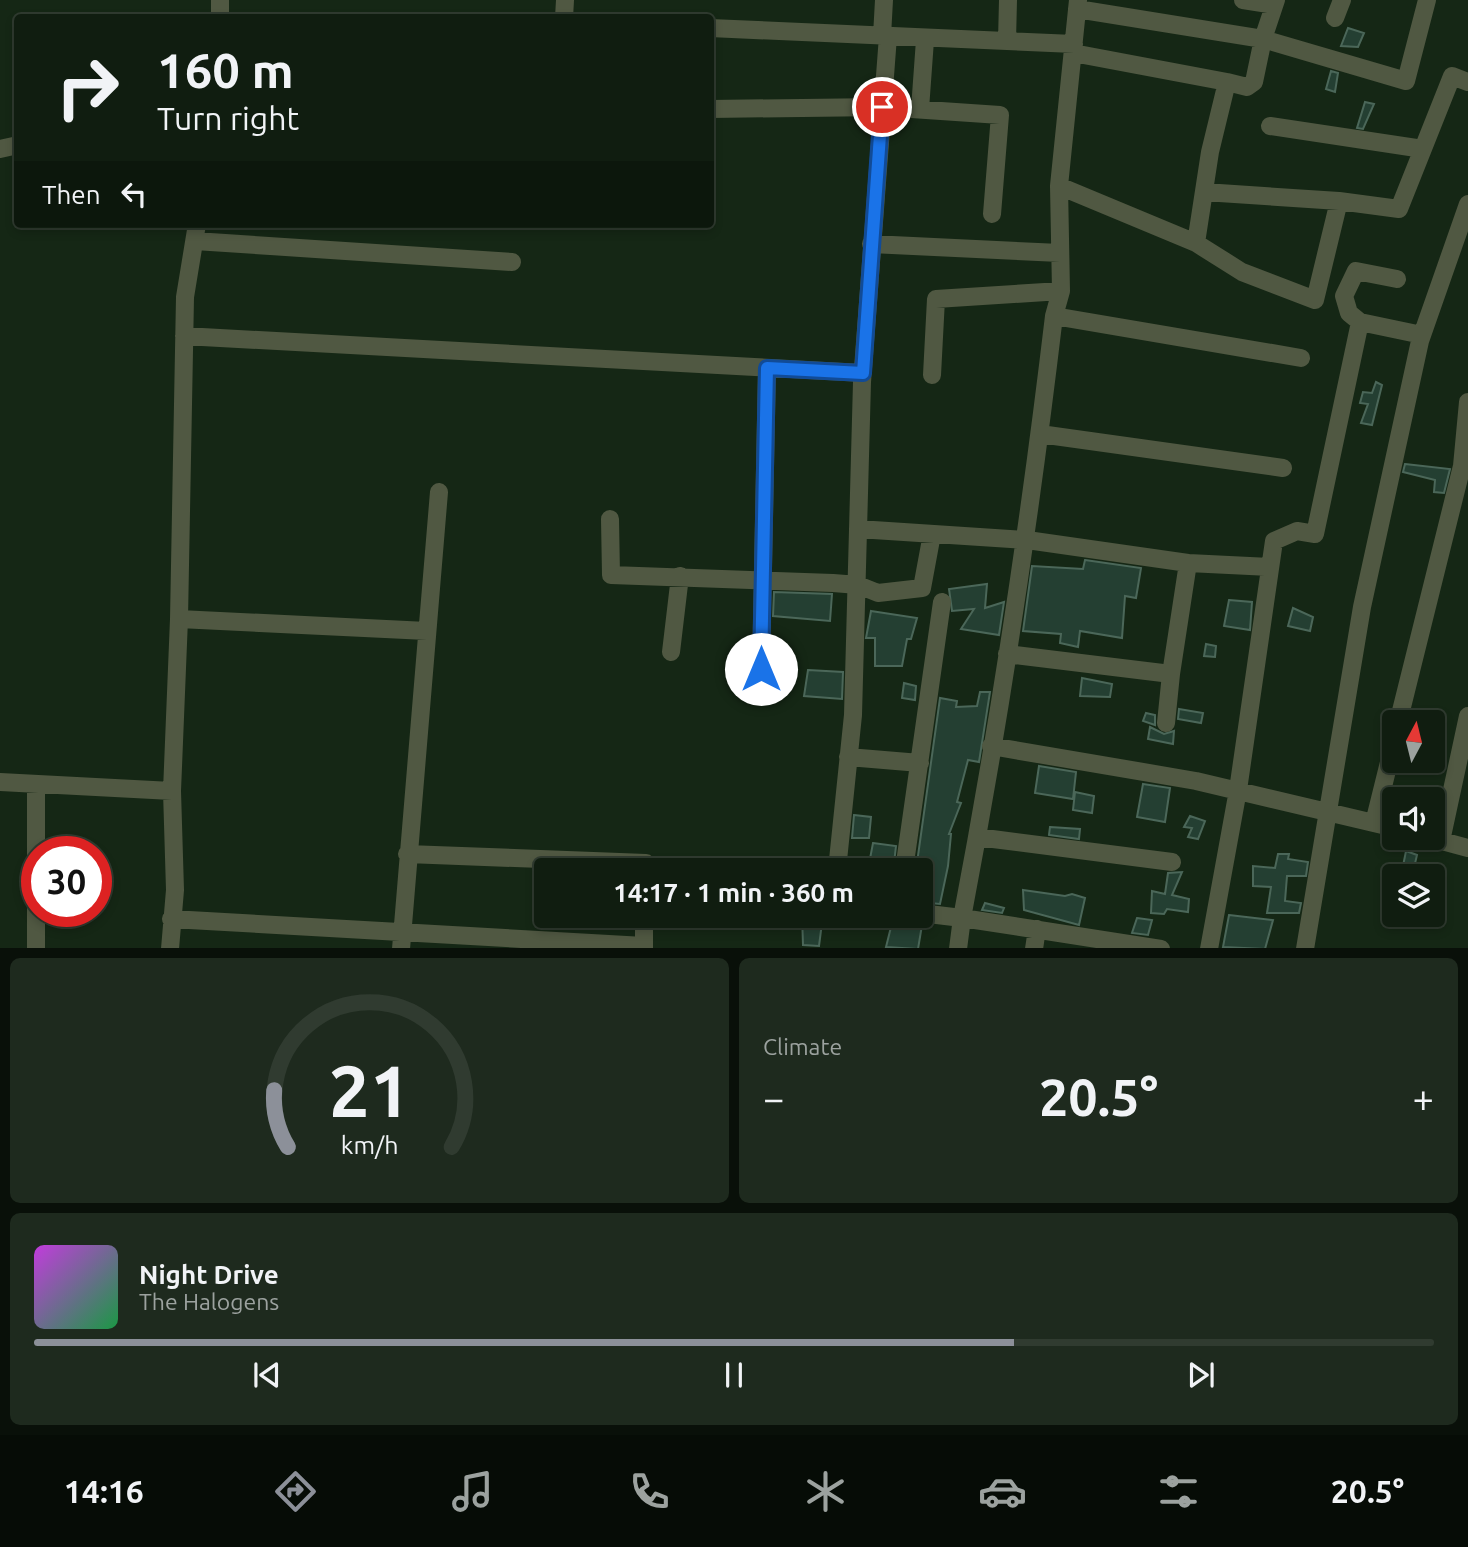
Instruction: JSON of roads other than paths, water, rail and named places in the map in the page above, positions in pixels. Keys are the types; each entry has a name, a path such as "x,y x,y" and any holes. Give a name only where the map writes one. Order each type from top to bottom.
{"street":[{"path":"838,858 853,715 863,373 882,107 884,0"},
{"path":"1007,41 1008,0"},
{"path":"714,28 925,40 1007,41 1074,49 1247,86 1254,82 1263,39 1275,3 1243,0"},
{"path":"1335,18 1342,0"},
{"path":"958,948 1027,540 1054,316 1061,291 1059,186 1078,5 1263,39 1406,81 1427,0"},
{"path":"920,109 925,40"},
{"path":"1204,192 1339,201 1399,209 1452,76 1468,82"},
{"path":"1196,243 1227,82"},
{"path":"714,109 882,107 1000,115 992,214"},
{"path":"1270,126 1423,149"},
{"path":"1059,186 1196,243 1242,272 1315,300 1339,201"},
{"path":"1305,948 1362,607 1422,335 1468,204"},
{"path":"170,948 175,890 172,791 179,619 185,297 196,232 512,262"},
{"path":"871,244 1060,253"},
{"path":"1397,279 1356,271 1344,296 1349,313 1360,322 1422,335"},
{"path":"932,375 936,299 1061,291"},
{"path":"1054,316 1301,358"},
{"path":"1209,948 1238,790 1274,541 1297,531 1315,534 1360,322"},
{"path":"184,336 863,373"},
{"path":"761,669 767,368"},
{"path":"1401,710 1462,466 1468,401"},
{"path":"1040,434 1283,468"},
{"path":"402,941 407,854 439,492"},
{"path":"610,519 611,575 762,579 858,585 878,593 922,588 932,534"},
{"path":"858,529 1027,540 1188,562 1270,567"},
{"path":"1166,723 1188,562"},
{"path":"671,652 680,576"},
{"path":"906,858 942,602"},
{"path":"179,619 427,631"},
{"path":"1007,654 1171,674"},
{"path":"1445,805 1468,716"},
{"path":"991,746 1238,790 1382,825"},
{"path":"848,757 920,763"},
{"path":"1374,823 1386,774"},
{"path":"0,782 36,786 172,791"},
{"path":"36,786 36,948"},
{"path":"977,837 1172,862"},
{"path":"1445,842 1468,848"},
{"path":"407,854 534,859"},
{"path":"933,915 1161,948"},
{"path":"171,919 402,941 644,947 644,928"},
{"path":"1034,948 1037,929"}]}
